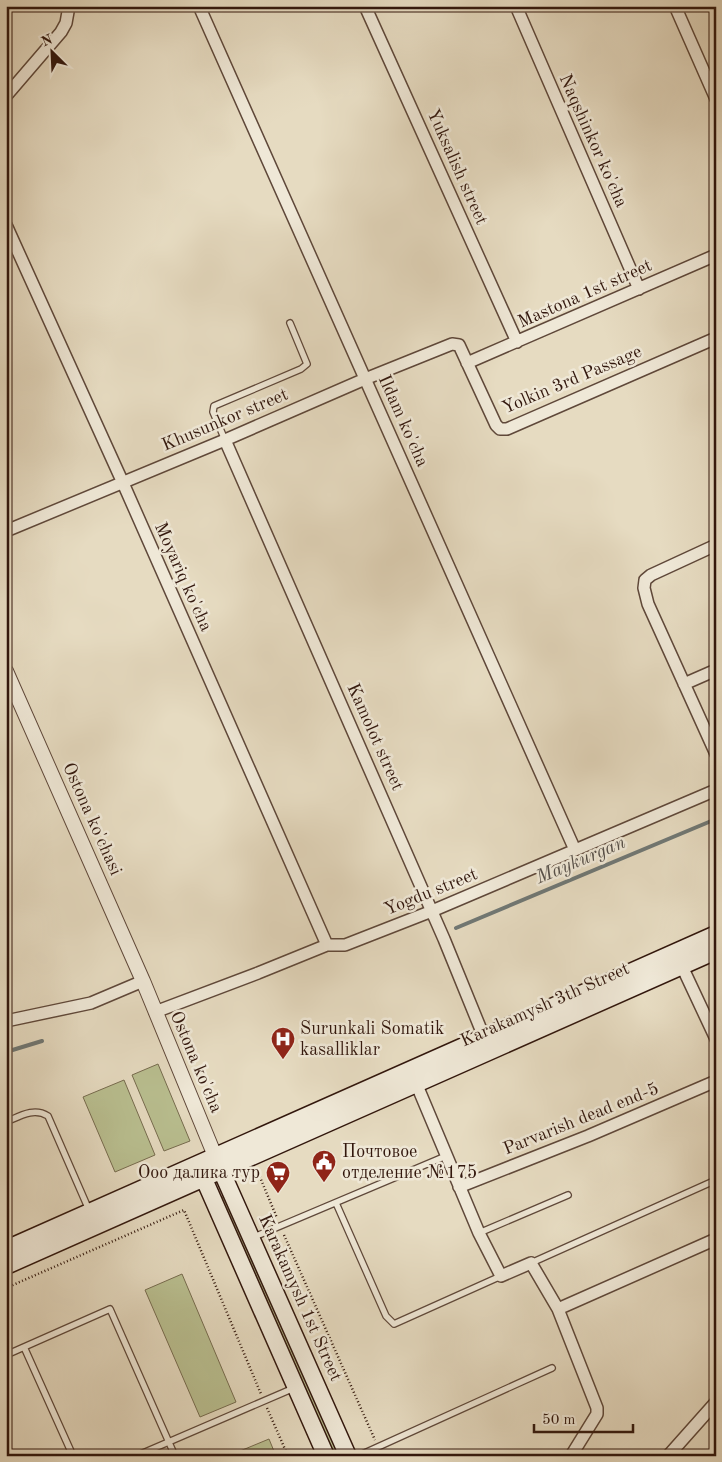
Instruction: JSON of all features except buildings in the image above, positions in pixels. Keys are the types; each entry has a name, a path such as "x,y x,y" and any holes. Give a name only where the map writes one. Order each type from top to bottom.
{"main road":[{"name":"Karakamysh 3th Street","path":"6,1266 204,1179 218,1164 678,959 716,934"},
{"name":"Karakamysh 3th Street","path":"678,959 716,951"},
{"name":"Karakamysh 3th Street","path":"6,1249 90,1212 218,1164 416,1084 487,1044"},
{"name":"Karakamysh 1st Street","path":"218,1164 348,1456"},
{"path":"204,1179 326,1456"}],"street":[{"path":"6,96 61,32 66,23 69,6"},
{"name":"Ildam ko'cha","path":"198,6 574,850"},
{"name":"Yuksalish street","path":"365,6 517,342"},
{"name":"Naqshinkor ko'cha","path":"516,6 639,289"},
{"path":"675,6 716,99"},
{"name":"Moyariq ko'cha","path":"6,225 123,483 326,945"},
{"name":"Mastona 1st street","path":"467,363 716,255"},
{"name":"Yolkin 3rd Passage","path":"365,379 452,344 459,345 496,425 500,429 507,429 716,338"},
{"name":"Khusunkor street","path":"6,532 365,379"},
{"name":"Kamolot street","path":"225,440 434,915 487,1044"},
{"path":"716,545 651,575 645,580 644,588 648,604 716,754"},
{"path":"684,684 716,670"},
{"name":"Ostona ko'chasi","path":"6,672 142,981"},
{"name":"Yogdu street","path":"155,1012 326,945 345,945 434,915 574,850 716,790"},
{"path":"678,959 716,1039"},
{"path":"6,1021 91,1003 142,981"},
{"name":"Ostona ko'cha","path":"142,981 218,1164"},
{"name":"Parvarish dead end-5","path":"459,1187 588,1136 716,1081"},
{"path":"416,1084 479,1233 501,1276 532,1263 558,1309 597,1408 597,1414 571,1456"},
{"path":"558,1309 716,1239"},
{"path":"668,1456 716,1402"}],"lane":[{"path":"225,440 213,412 214,406 301,369 307,364 290,323"},
{"path":"6,1122 32,1111 41,1112 48,1116 90,1212"},
{"path":"252,1238 446,1156"},
{"path":"532,1263 716,1180"},
{"path":"479,1233 568,1195"},
{"path":"336,1203 386,1316 394,1324 501,1276"},
{"path":"6,1355 110,1309 175,1456"},
{"path":"24,1347 73,1456"},
{"path":"358,1456 552,1368"},
{"path":"136,1456 296,1387"}],"path":[{"path":"256,1169 378,1446"},
{"path":"6,1288 184,1210 288,1456"}],"green space":[{"path":"158,1064 190,1141 164,1151 132,1075"},
{"path":"124,1080 155,1155 115,1172 83,1097"},
{"path":"226,1196 341,1456 334,1456 220,1198"},
{"path":"182,1274 236,1402 200,1417 145,1290"},
{"path":"269,1439 276,1456 228,1456"}],"waterway":[{"name":"Maykurgan","path":"456,928 716,819"},
{"name":"Maykurgan","path":"6,1052 42,1041"}],"place":[{"name":"Surunkali Somatik kasalliklar","path":"283,1060"},
{"name":"Почтовое отделение №175","path":"324,1183"},
{"name":"Ооо далика тур","path":"278,1194"}]}
